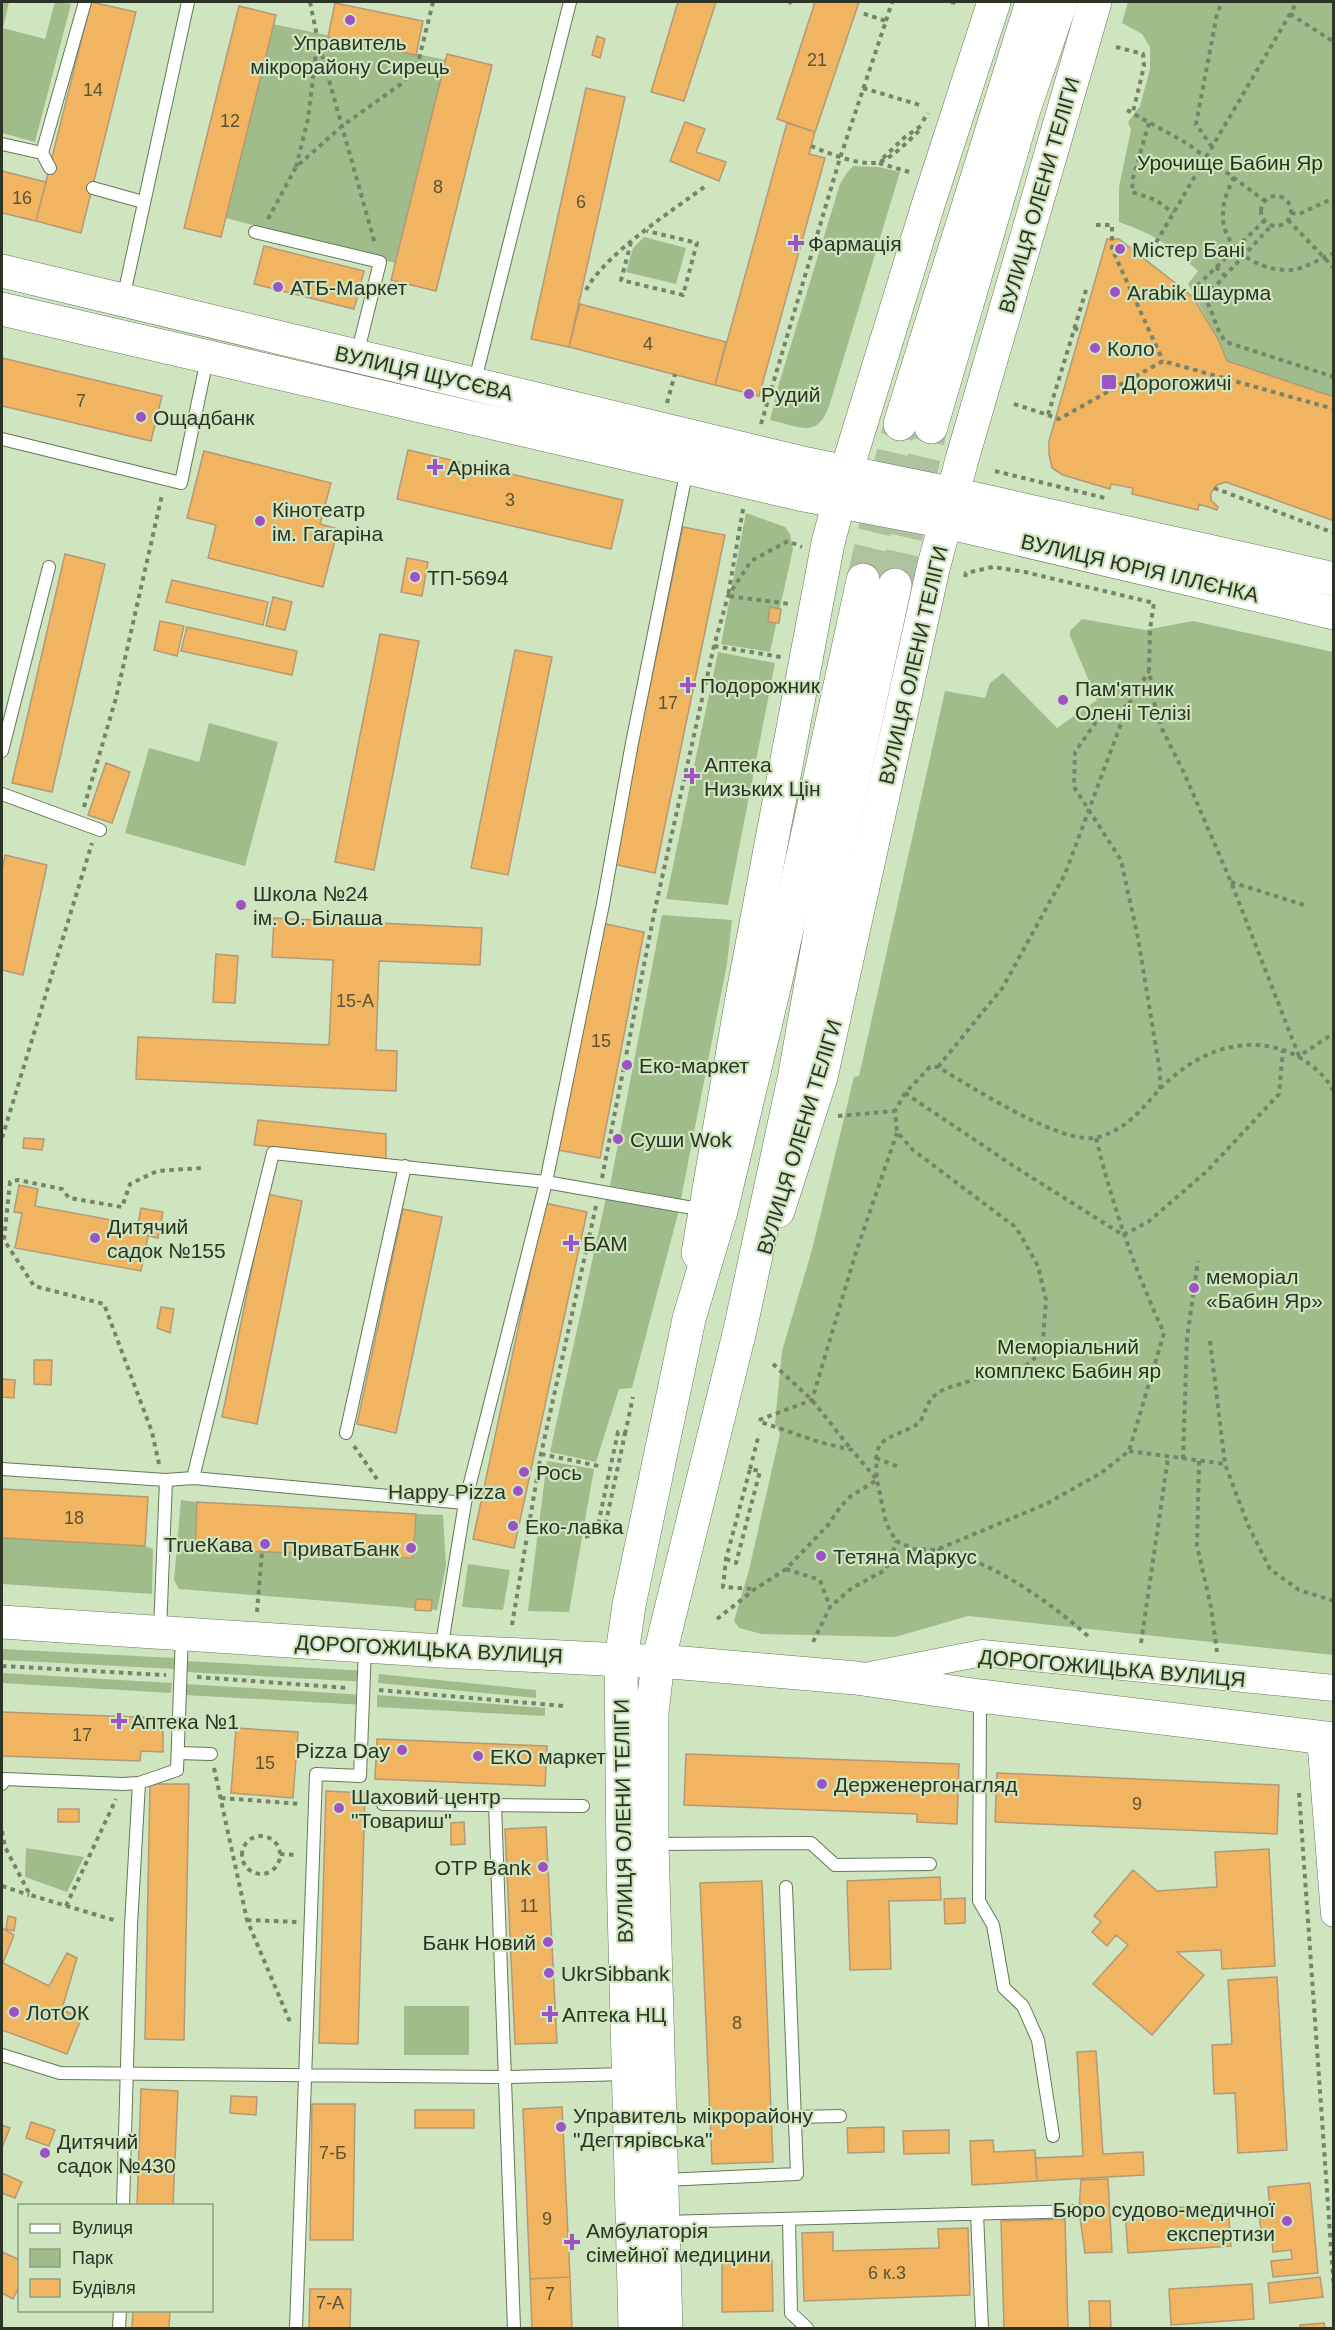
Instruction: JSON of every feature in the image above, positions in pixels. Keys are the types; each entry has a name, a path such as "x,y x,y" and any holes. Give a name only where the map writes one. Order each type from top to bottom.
{"main road":[{"name":"ВУЛИЦЯ ОЛЕНИ ТЕЛІГИ","path":"635,2328 623,1867 621,1660 629,1605 689,1319 704,1210 828,543 843,486 929,202 994,2"},
{"name":"ВУЛИЦЯ ОЛЕНИ ТЕЛІГИ","path":"1032,2 916,425 1061,2"},
{"name":"ВУЛИЦЯ ОЛЕНИ ТЕЛІГИ","path":"740,1330 821,1077 933,569 1095,2"},
{"name":"ВУЛИЦЯ ЩУСЄВА","path":"2,271 807,464 843,486"},
{"name":"ВУЛИЦЯ ЩУСЄВА","path":"2,309 688,468 843,486"},
{"path":"843,486 949,508"},
{"name":"ВУЛИЦЯ ЮРІЯ ІЛЛЄНКА","path":"949,508 1334,579"},
{"name":"ВУЛИЦЯ ЮРІЯ ІЛЛЄНКА","path":"949,508 1334,613"},
{"name":"ВУЛИЦЯ ОЛЕНИ ТЕЛІГИ","path":"689,1319 721,1211 775,984 863,579"},
{"name":"ВУЛИЦЯ ОЛЕНИ ТЕЛІГИ","path":"666,2328 652,1844 652,1734 658,1662 740,1330 795,1074 821,928 895,585"},
{"name":"ДОРОГОЖИЦЬКА ВУЛИЦЯ","path":"2,1622 441,1651 658,1662 856,1678 980,1696 1327,1738"}],"street":[{"name":"ДОРОГОЖИЦЬКА ВУЛИЦЯ","path":"856,1678 982,1653 1334,1688"},
{"path":"1327,1738 1334,1914"}],"lane":[{"path":"50,168 42,153 85,2"},
{"path":"123,300 188,2"},
{"path":"474,385 570,2"},
{"path":"2,144 42,153"},
{"path":"93,188 143,202"},
{"path":"255,232 380,262 356,357"},
{"path":"2,439 182,483 207,357"},
{"path":"441,1651 465,1503 546,1182 688,468"},
{"path":"2,751 49,567"},
{"path":"2,794 100,830"},
{"path":"193,1478 273,1153 546,1182 704,1210"},
{"path":"346,1433 405,1166"},
{"path":"2,1469 164,1480 193,1478 465,1503"},
{"path":"2,1784 4,1779 139,1783 177,1770 182,1676 171,1633 164,1480"},
{"path":"296,2328 316,1774 360,1776 364,1646"},
{"path":"980,1696 979,1901 993,1925 1004,1988 1023,2006 1038,2040 1053,2136"},
{"path":"178,1753 211,1754"},
{"path":"123,2204 131,1925 139,1783"},
{"path":"383,1804 583,1806"},
{"path":"495,1805 514,2328"},
{"path":"652,1844 811,1843 835,1865 930,1864"},
{"path":"661,2180 797,2174 786,1887"},
{"path":"2,2055 60,2073 504,2077 628,2074"},
{"path":"795,2117 840,2116"},
{"path":"662,2222 1079,2211"},
{"path":"977,2214 982,2328"},
{"path":"789,2219 791,2313 807,2328"},
{"path":"119,2328 120,2312"}],"path":[{"path":"310,2 318,41 380,262"},
{"path":"296,167 342,126 401,84 417,67 433,2"},
{"path":"761,424 840,158 892,2"},
{"path":"951,2 957,3"},
{"path":"1212,147 1196,124 1217,14 1222,2"},
{"path":"1147,258 1297,2"},
{"path":"862,13 886,21"},
{"path":"1290,14 1334,42"},
{"path":"255,232 268,218 296,167 308,119 318,41"},
{"path":"1116,47 1143,54 1144,66 1132,112"},
{"path":"863,88 923,106"},
{"path":"1127,110 1206,156 1265,201"},
{"path":"1149,123 1133,178 1132,192 1156,200 1173,213"},
{"path":"878,162 889,157 921,128"},
{"path":"811,146 840,158 878,162 909,172"},
{"path":"1234,177 1227,192 1222,213 1225,230 1232,245 1244,256 1270,268 1290,270 1307,266 1334,254"},
{"path":"586,290 592,280 630,242 707,185"},
{"path":"1274,196 1283,197 1289,204 1291,213 1288,220 1281,225 1272,225 1265,220 1262,213 1265,201 1274,196"},
{"path":"1291,213 1299,214 1334,198"},
{"path":"1265,220 1195,288 1205,297 1212,309 1226,342 1334,377"},
{"path":"1288,220 1334,268"},
{"path":"1096,225 1112,225 1112,249 1163,361"},
{"path":"1205,297 1272,225"},
{"path":"630,242 621,280 683,296 697,243 647,231"},
{"path":"1216,267 1225,276"},
{"path":"1048,415 1087,286"},
{"path":"1074,328 1082,331"},
{"path":"1014,404 1059,419 1163,361 1334,409"},
{"path":"667,403 675,374"},
{"path":"1214,488 1334,532"},
{"path":"513,1626 541,1454 599,1191 655,909 714,646 728,596 744,505"},
{"path":"728,596 751,561 788,541 802,547"},
{"path":"964,577 966,573 993,567 1025,572 1154,603 1150,628 1149,670 1155,706 1162,729 1185,775 1231,882 1299,1056"},
{"path":"728,596 790,604"},
{"path":"714,646 780,657"},
{"path":"938,1067 1003,987 1065,874 1128,705 1149,670"},
{"path":"1128,705 1096,722 1075,752 1074,787 1121,860 1138,938 1160,1072 1160,1089"},
{"path":"1231,882 1304,905"},
{"path":"1299,1056 1334,1033"},
{"path":"812,1401 856,1252 897,1132 895,1111 905,1093 930,1067 938,1067 1014,1113 1072,1134 1096,1138 1127,1124 1160,1089 1193,1062 1210,1052 1229,1047 1248,1045 1283,1050 1299,1056 1318,1072 1334,1092"},
{"path":"1123,1234 1148,1222 1207,1171 1279,1094 1283,1050"},
{"path":"905,1093 1014,1167 1123,1234"},
{"path":"838,1116 895,1111"},
{"path":"897,1132 913,1150 1014,1226 1038,1266 1044,1287 1045,1328 1038,1355 1022,1369 982,1377 944,1389 931,1398 923,1410 921,1420 886,1439 879,1446 876,1458 877,1480 885,1523 896,1541 914,1549 936,1550 975,1561 1018,1584 1066,1617 1088,1636"},
{"path":"936,1550 1046,1504 1101,1473 1129,1451 1164,1333 1149,1304 1123,1234 1096,1138"},
{"path":"164,1480 152,1432 104,1304 34,1286 4,1240 10,1182 18,1180 51,1187 62,1190 69,1198 122,1207 130,1184 157,1171 202,1168"},
{"path":"1183,1459 1187,1338 1198,1261"},
{"path":"1210,1341 1225,1464 1248,1525 1269,1569 1299,1590 1334,1601"},
{"path":"773,1364 812,1401 877,1480"},
{"path":"585,1537 604,1531 633,1396"},
{"path":"812,1401 758,1421 819,1442 852,1450"},
{"path":"346,1433 390,1497"},
{"path":"755,1589 723,1587 726,1559 759,1434"},
{"path":"1129,1451 1225,1464"},
{"path":"541,1454 599,1466"},
{"path":"876,1458 899,1467"},
{"path":"1141,1643 1168,1458"},
{"path":"1199,1461 1197,1546 1211,1606 1217,1652"},
{"path":"726,1559 736,1563 760,1471 750,1469"},
{"path":"717,1619 755,1589 786,1569 828,1525 851,1496 877,1480"},
{"path":"813,1642 830,1607 852,1588 885,1570 891,1560 896,1541"},
{"path":"256,1612 262,1552"},
{"path":"786,1569 820,1580 830,1607"},
{"path":"2,1666 182,1676"},
{"path":"211,1754 246,1920 307,2061"},
{"path":"66,1906 123,1784"},
{"path":"1299,1791 1334,2290"},
{"path":"221,1798 315,1805"},
{"path":"2,1831 5,1847 30,1895"},
{"path":"259,1837 271,1839 276,1843 280,1854 276,1866 266,1873 248,1869 243,1855 244,1846 248,1841 259,1837"},
{"path":"233,1854 243,1855"},
{"path":"2,1886 131,1925"},
{"path":"246,1920 311,1922"}],"green space":[{"path":"2,2 9,2 3,28 45,39 55,2 71,4 35,142 2,133"},
{"name":"Урочище Бабин Яр","path":"1128,2 1333,2 1333,397 1227,361 1218,339 1188,284 1198,271 1162,242 1143,231 1119,222 1119,187 1131,130 1128,122 1140,106 1150,69 1150,47 1142,34 1122,23"},
{"path":"273,24 446,60 395,263 226,218"},
{"path":"853,166 879,167 900,172 830,403 820,422 807,428 770,420 840,184"},
{"path":"644,237 686,248 676,284 626,272 633,248"},
{"path":"746,513 785,527 790,534 793,549 770,652 721,644"},
{"name":"Меморіальний комплекс Бабин яр","path":"1082,619 1145,630 1193,621 1333,652 1333,1655 968,1616 895,1637 762,1634 739,1628 734,1621 749,1570 780,1434 775,1423 782,1351 812,1250 854,1077 859,1076 945,691 985,698 990,683 1003,673 1057,728 1097,700 1070,636 1070,631"},
{"path":"718,652 775,663 728,905 666,899"},
{"path":"209,723 278,742 245,866 125,833 149,748 199,762"},
{"path":"662,915 732,920 727,964 681,1199 610,1186"},
{"path":"606,1198 679,1210 632,1388 619,1389 596,1462 550,1452"},
{"path":"547,1461 594,1469 569,1612 528,1611"},
{"path":"181,1500 197,1502 195,1549 413,1558 416,1514 443,1515 446,1566 437,1610 179,1589 174,1580"},
{"path":"2,1538 145,1546 153,1549 152,1594 2,1584"},
{"path":"468,1564 510,1570 503,1610 462,1607"},
{"path":"2,1649 175,1658 175,1669 2,1660"},
{"path":"186,1661 368,1671 367,1682 186,1672"},
{"path":"2,1673 172,1683 171,1693 2,1683"},
{"path":"379,1674 536,1690 536,1698 378,1683"},
{"path":"184,1684 366,1695 365,1705 184,1695"},
{"path":"377,1695 545,1708 545,1716 377,1707"},
{"path":"26,1848 84,1857 67,1892 25,1877"},
{"path":"404,2006 469,2006 469,2055 404,2055"}],"building":[{"path":"91,2 136,12 81,233 36,221"},
{"path":"678,2 716,2 684,101 651,92"},
{"path":"815,2 859,2 815,132 777,119"},
{"path":"335,3 423,21 416,55 328,37"},
{"path":"239,6 276,15 221,237 184,228"},
{"path":"597,36 605,39 600,58 592,55"},
{"path":"447,54 492,65 436,291 391,280"},
{"path":"586,88 625,97 569,347 531,339"},
{"path":"685,122 705,129 696,152 726,162 719,181 670,161"},
{"path":"787,123 815,132 809,154 825,158 759,396 715,385"},
{"path":"2,171 46,182 36,221 2,213"},
{"name":"Дорогожичі","path":"1107,239 1119,239 1193,297 1218,339 1227,361 1334,397 1334,521 1226,482 1217,485 1211,493 1211,500 1218,507 1217,510 1199,504 1198,510 1132,494 1133,488 1111,484 1110,489 1063,475 1052,468 1049,441"},
{"path":"264,246 364,271 354,309 254,284"},
{"path":"580,304 726,342 715,385 569,347"},
{"path":"2,358 162,396 151,441 2,406"},
{"path":"408,450 623,500 611,549 397,499"},
{"name":"Кінотеатр ім. Гагаріна","path":"204,451 331,483 320,524 338,529 323,587 208,558 216,525 187,518"},
{"path":"683,527 725,535 655,873 613,864"},
{"path":"65,554 105,564 52,792 12,783"},
{"name":"ТП-5694","path":"407,558 428,562 422,596 401,592"},
{"path":"172,580 268,602 263,625 166,602"},
{"path":"273,597 292,602 285,630 266,626"},
{"path":"770,607 781,609 779,623 768,622"},
{"path":"160,621 184,626 177,656 154,650"},
{"path":"187,627 297,651 292,675 181,651"},
{"path":"380,634 419,641 374,870 335,862"},
{"path":"515,650 552,657 508,875 471,868"},
{"path":"106,763 130,772 112,823 88,815"},
{"path":"5,855 47,865 23,975 2,970 2,872"},
{"path":"274,918 482,928 480,965 379,961 376,1050 397,1051 396,1091 136,1079 138,1037 329,1045 333,960 272,957"},
{"path":"601,923 644,932 600,1158 558,1150"},
{"path":"216,954 238,956 235,1003 213,1002"},
{"path":"258,1120 386,1134 386,1159 254,1145"},
{"path":"24,1138 44,1139 42,1150 23,1148"},
{"path":"19,1185 38,1189 35,1206 138,1225 141,1208 163,1212 158,1238 148,1236 141,1271 15,1248 22,1213 14,1212"},
{"path":"267,1194 302,1201 257,1424 222,1417"},
{"path":"545,1203 587,1212 514,1548 473,1539"},
{"path":"403,1209 442,1217 396,1433 357,1424"},
{"path":"161,1307 174,1309 170,1333 157,1328"},
{"path":"34,1360 52,1360 51,1385 34,1384"},
{"path":"2,1379 15,1380 14,1398 2,1397"},
{"path":"2,1489 148,1497 145,1546 2,1538"},
{"path":"197,1502 416,1514 413,1558 195,1549"},
{"path":"416,1599 432,1600 431,1611 415,1610"},
{"path":"2,1712 163,1718 163,1752 141,1751 140,1761 2,1756"},
{"path":"236,1728 298,1732 293,1798 231,1793"},
{"path":"377,1739 547,1746 545,1786 375,1779"},
{"name":"Держенергонагляд","path":"686,1754 959,1764 957,1824 917,1822 917,1814 684,1805"},
{"path":"997,1773 1279,1785 1277,1834 995,1822"},
{"path":"150,1784 189,1784 184,2040 145,2039"},
{"path":"326,1791 365,1793 358,2044 319,2043"},
{"path":"58,1809 79,1809 79,1822 58,1822"},
{"path":"464,1822 465,1844 451,1845 451,1823"},
{"path":"546,1827 557,2043 515,2044 505,1829"},
{"path":"1269,1849 1275,1966 1222,1969 1221,1950 1177,1952 1204,1975 1152,2035 1093,1984 1128,1945 1116,1935 1107,1946 1092,1932 1101,1922 1094,1916 1133,1870 1157,1891 1217,1887 1215,1852"},
{"path":"940,1877 941,1900 889,1901 891,1969 850,1970 847,1881"},
{"path":"762,1881 773,2162 712,2164 700,1883"},
{"path":"965,1898 965,1923 945,1924 944,1899"},
{"path":"8,1916 16,1918 14,1931 6,1929"},
{"path":"2,1928 14,1935 3,1963 49,1986 67,1953 77,1958 62,2009 81,2019 67,2054 2,2030"},
{"path":"1277,1977 1287,2150 1238,2153 1235,2093 1214,2094 1212,2045 1232,2044 1228,1980"},
{"path":"1096,2051 1103,2154 1143,2152 1144,2175 1037,2181 1035,2158 1083,2156 1077,2052"},
{"path":"141,2089 178,2091 173,2204 137,2204"},
{"path":"231,2096 257,2097 256,2115 230,2113"},
{"path":"312,2104 355,2104 353,2240 310,2240"},
{"path":"562,2107 570,2277 530,2279 523,2109"},
{"path":"415,2110 474,2110 474,2128 415,2128"},
{"path":"31,2122 55,2130 49,2146 26,2138"},
{"path":"2,2125 10,2128 3,2145 2,2144"},
{"path":"884,2127 884,2152 848,2153 847,2128"},
{"path":"949,2130 949,2153 904,2154 903,2131"},
{"path":"993,2140 994,2152 1035,2150 1037,2181 972,2185 970,2141"},
{"path":"2,2173 22,2182 15,2198 2,2193"},
{"path":"1108,2179 1112,2252 1085,2253 1079,2211 1081,2180"},
{"name":"Бюро судово-медичної експертизи","path":"1310,2183 1318,2273 1273,2277 1271,2261 1292,2259 1291,2250 1273,2252 1271,2230 1261,2231 1259,2213 1270,2211 1268,2187"},
{"path":"1228,2204 1231,2246 1128,2253 1125,2211"},
{"path":"1065,2219 1068,2328 1004,2328 1001,2221"},
{"path":"968,2228 970,2295 804,2301 802,2233 833,2232 833,2251 939,2248 938,2229"},
{"path":"2,2252 18,2259 18,2289 13,2299 2,2293"},
{"path":"772,2260 773,2311 722,2312 722,2261"},
{"path":"570,2277 572,2328 532,2328 530,2279"},
{"path":"1320,2277 1323,2297 1270,2303 1268,2283"},
{"path":"1252,2284 1254,2319 1171,2325 1169,2289"},
{"path":"310,2289 351,2289 350,2328 309,2328"},
{"path":"1089,2301 1110,2301 1111,2328 1090,2328"},
{"path":"133,2312 170,2312 169,2328 132,2328"},
{"path":"1324,2323 1325,2328 1300,2328 1300,2325"}],"tunnel":[{"path":"863,580 900,424"},
{"path":"895,585 931,427"}],"place":[{"name":"Управитель мікрорайону Сирець","path":"350,20"},
{"name":"Фармація","path":"796,243"},
{"name":"Містер Бані","path":"1120,249"},
{"name":"АТБ-Маркет","path":"278,287"},
{"name":"Arabik Шаурма","path":"1115,292"},
{"name":"Коло","path":"1095,348"},
{"name":"Дорогожичі","path":"1109,382"},
{"name":"Рудий","path":"749,394"},
{"name":"Ощадбанк","path":"141,417"},
{"name":"Арніка","path":"435,467"},
{"name":"Кінотеатр ім. Гагаріна","path":"260,521"},
{"name":"ТП-5694","path":"415,577"},
{"name":"Подорожник","path":"688,685"},
{"name":"Пам'ятник Олені Телізі","path":"1063,700"},
{"name":"Аптека Низьких Цін","path":"692,776"},
{"name":"Школа №24 ім. О. Білаша","path":"241,905"},
{"name":"Еко-маркет","path":"627,1065"},
{"name":"Суши Wok","path":"618,1139"},
{"name":"Дитячий садок №155","path":"95,1238"},
{"name":"БАМ","path":"571,1243"},
{"name":"меморіал «Бабин Яр»","path":"1194,1288"},
{"name":"Рось","path":"524,1472"},
{"name":"Happy Pizza","path":"518,1491"},
{"name":"Еко-лавка","path":"513,1526"},
{"name":"TrueКава","path":"265,1544"},
{"name":"ПриватБанк","path":"411,1548"},
{"name":"Тетяна Маркус","path":"821,1556"},
{"name":"Аптека №1","path":"119,1721"},
{"name":"Pizza Day","path":"402,1750"},
{"name":"ЕКО маркет","path":"478,1756"},
{"name":"Держенергонагляд","path":"822,1784"},
{"name":"Шаховий центр \"Товариш\"","path":"339,1808"},
{"name":"OTP Bank","path":"543,1867"},
{"name":"Банк Новий","path":"548,1942"},
{"name":"UkrSibbank","path":"549,1973"},
{"name":"ЛотОК","path":"14,2012"},
{"name":"Аптека НЦ","path":"550,2014"},
{"name":"Управитель мікрорайону \"Дегтярівська\"","path":"561,2127"},
{"name":"Дитячий садок №430","path":"45,2153"},
{"name":"Бюро судово-медичної експертизи","path":"1287,2221"},
{"name":"Амбулаторія сімейної медицини","path":"572,2242"}]}
